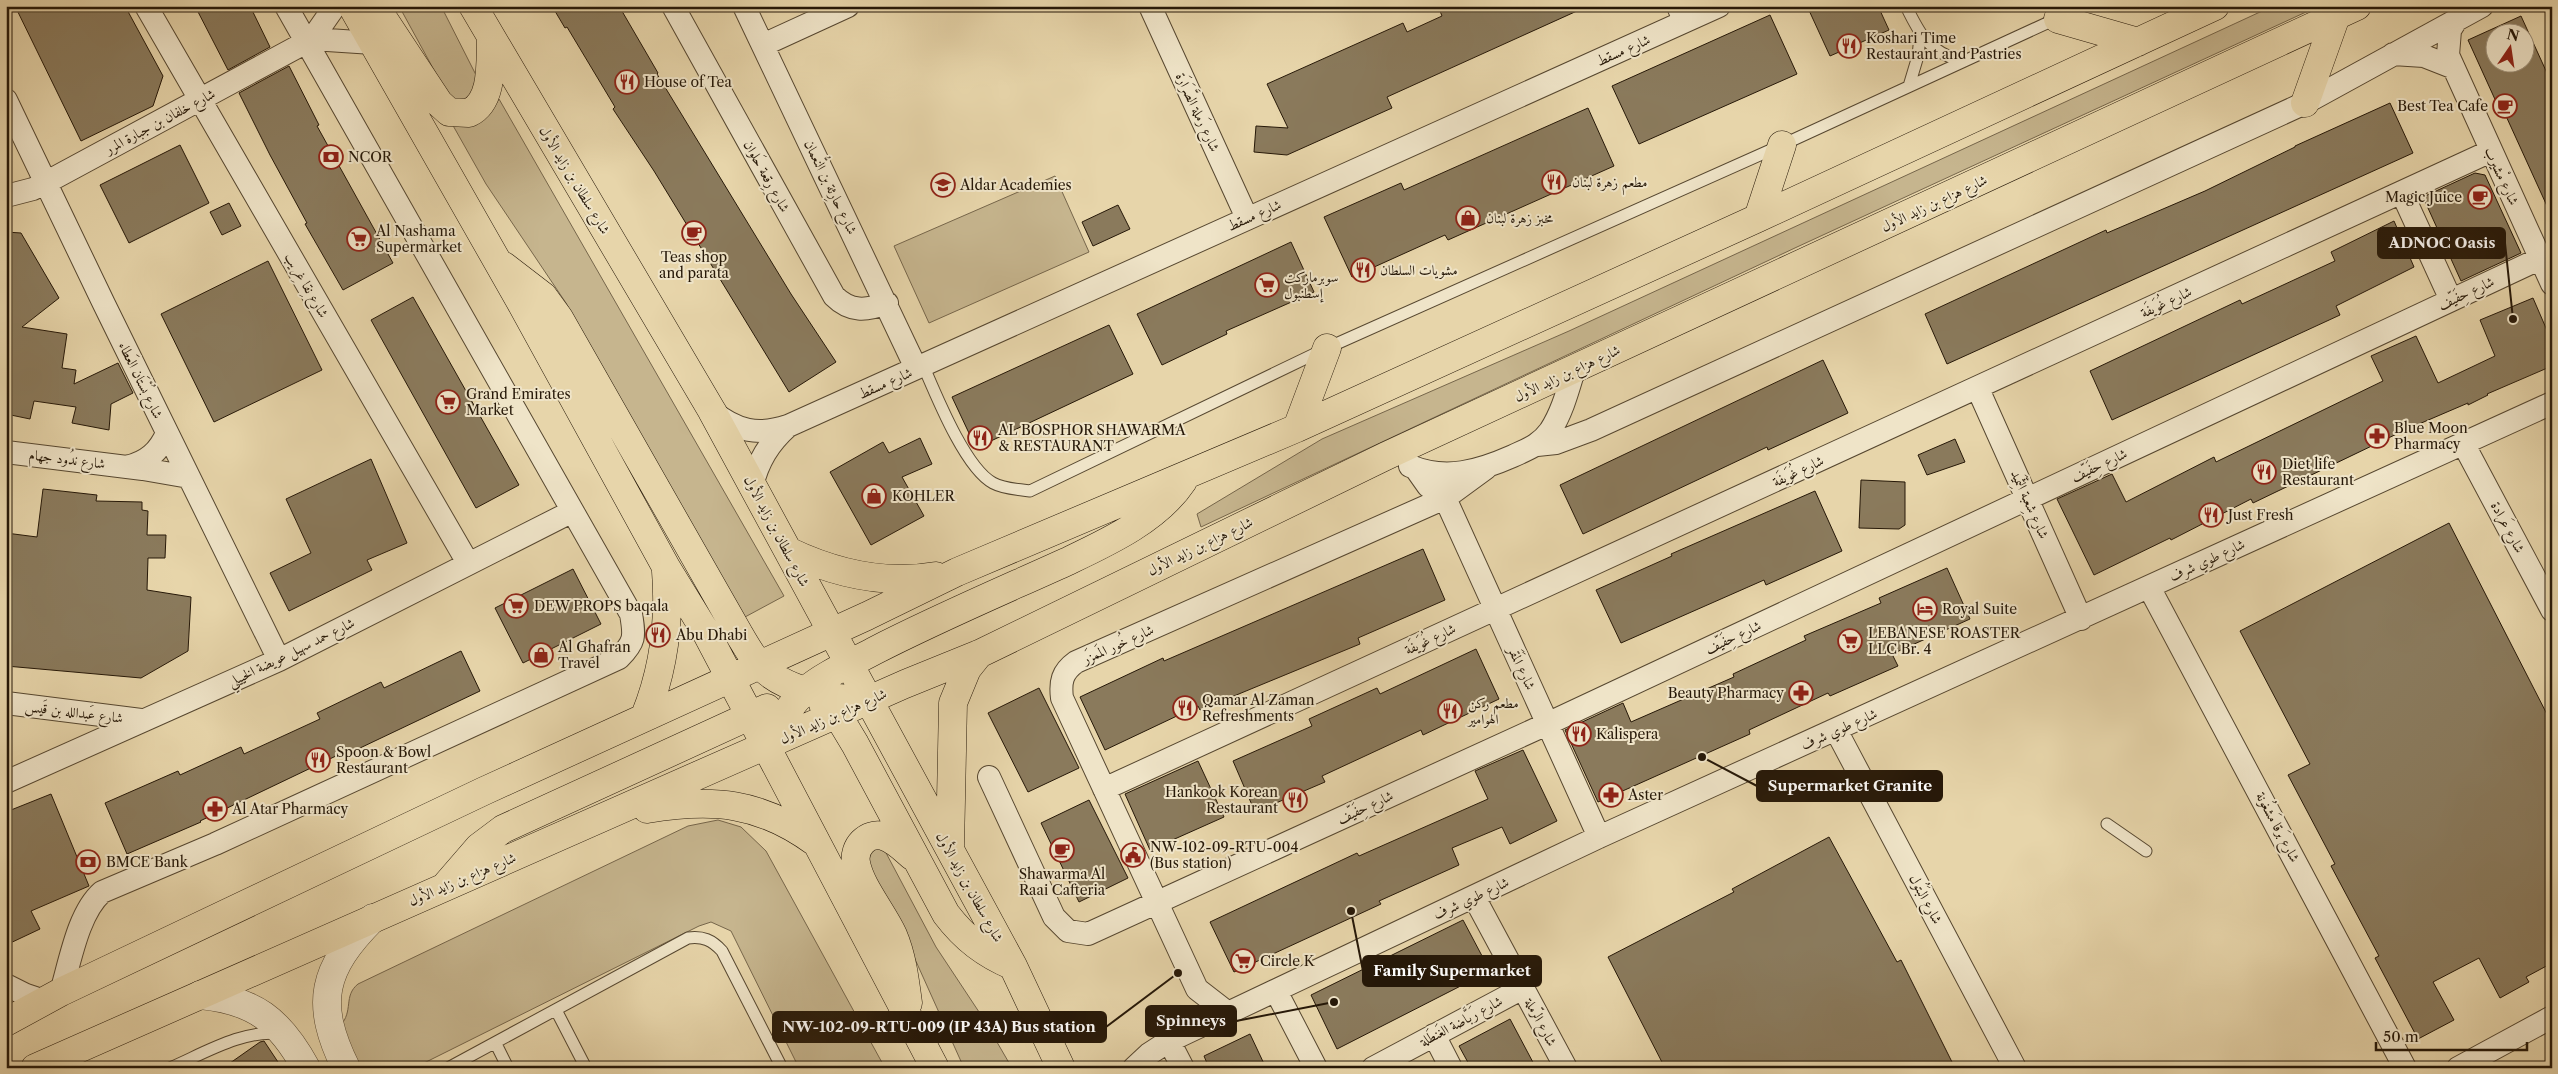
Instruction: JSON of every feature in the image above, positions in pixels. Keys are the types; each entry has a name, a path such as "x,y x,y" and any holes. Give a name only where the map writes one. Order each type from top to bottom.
{"main road":[{"path":"352,6 666,567 707,634 934,1068"},
{"path":"375,6 439,103 449,112 469,113 483,102 487,87 491,37"},
{"name":"شارع سلطان بن زايد الأول","path":"472,6 712,410 1013,966 1061,1068"},
{"path":"6,1022 54,997 645,716 831,632 957,572 1297,428 1758,218 2215,6"},
{"path":"2305,103 2347,11"},
{"name":"شارع هزاع بن زايد الأول","path":"39,1067 200,994 614,814 868,700 978,654 1386,456 2347,11"},
{"path":"2058,19 2138,42"},
{"path":"1758,218 1782,145"},
{"path":"496,261 521,277 543,296 559,318 739,634 759,664 837,714 914,859 946,914 959,932 993,958 1013,966"},
{"path":"1297,428 1327,348"},
{"path":"444,888 479,847 503,829 750,716 898,639 1098,547 1135,524 1162,504 1180,487 1188,474"},
{"path":"788,551 829,568 878,578 922,578 957,572"},
{"path":"645,716 663,657 668,598 666,567"},
{"path":"765,746 800,690 831,632"},
{"path":"950,850 953,703 967,669 978,654"},
{"path":"730,678 776,683 836,698 868,700"},
{"path":"614,814 688,804 741,806 780,820 817,844"},
{"path":"910,1023 905,978 896,943 859,872 855,854 858,845 865,839 883,836 894,841 914,859"}],"street":[{"name":"شارع نِقا غِريب","path":"146,6 468,563"},
{"path":"6,985 26,995 54,997 85,914 93,900 102,892 215,844 618,658 632,645 634,632 631,614 309,41 286,6"},
{"name":"شارع خلفان بن جبارة المرر","path":"6,196 33,189 47,182 309,41 335,6"},
{"name":"شارع رِقعة حَلوان","path":"673,6 834,296 849,307 858,310 867,310 886,303"},
{"name":"شارع حارِثة بن النُّعمان","path":"744,6 886,303 920,367"},
{"path":"763,45 848,6"},
{"name":"شارع رَملة الصَّرَارَة","path":"1150,6 1247,218"},
{"name":"شارع مسقط","path":"712,410 725,421 740,429 756,432 772,431 788,426 1247,218 1676,15 1719,6"},
{"path":"1386,456 1416,469 1450,474 1486,468 1537,445 1556,442 1591,430 2305,103 2482,6"},
{"name":"شارع مْشيرب","path":"2457,19 2450,30 2448,43 2448,56 2452,68 2491,152 2546,255 2552,284"},
{"path":"309,41 373,43"},
{"path":"2394,54 2424,56 2452,68"},
{"name":"شارع بُسْتَان العَطاء","path":"6,100 167,433 280,660"},
{"name":"شارع غُوَيفَة","path":"1104,789 2491,152"},
{"path":"2402,193 2451,300"},
{"name":"شارع حِفَيّف","path":"989,777 1054,916 1068,931 1088,934 1547,724 2546,255"},
{"path":"1537,445 1556,418 1574,370"},
{"name":"شارع شِعبة الثِّمَيد","path":"1978,388 2082,619"},
{"name":"شارع طوي شرف","path":"1134,1068 1149,1054 1169,1041 1599,838 2552,403"},
{"name":"شارع مسقط","path":"752,486 756,469 764,452 788,426"},
{"path":"127,467 138,464 152,456 163,443 167,433"},
{"name":"شارع عَرادة","path":"2463,443 2552,610"},
{"name":"شارع ندُود جهام","path":"6,452 127,467 189,477"},
{"name":"شارع خُور المَمزَر","path":"1192,1030 1196,1017 1196,989 1062,698 1063,676 1068,668 1444,498 1486,468"},
{"path":"1416,469 1428,486 1444,498"},
{"name":"شارع المَقَر","path":"1444,498 1599,838"},
{"name":"شارع حمد سهيل عويضة الخييلي","path":"6,782 141,720 280,660 468,563 572,512"},
{"name":"شارع بَرقا مَشغُونة","path":"2149,587 2405,1068"},
{"name":"شارع عَبدالله بن قَيس","path":"6,703 141,720"},
{"name":"شارع البَتُول","path":"1836,730 2015,1068"},
{"name":"شارع الرّملة","path":"1474,897 1566,1068"},
{"path":"346,1068 333,1042 326,1015 328,987 337,961 353,938 374,918"},
{"name":"شارع رَبَّاضة الغَنطَلة","path":"1373,1068 1524,988"},
{"name":"شارع خُور المَمزَر","path":"1196,989 1228,1013"},
{"path":"1276,992 1316,1068"},
{"path":"200,994 224,997 248,1005 270,1018 287,1035 306,1068"},
{"path":"2458,1068 2552,1018"},
{"path":"1434,1035 1451,1068"},
{"path":"1169,1041 1183,1068"}],"lane":[{"path":"1906,6 1920,36 1943,54 1961,61"},
{"path":"920,367 972,463 981,474 992,483 1008,488 1030,491 1327,348 1782,145 2084,6"},
{"path":"1909,86 1916,66 1920,36"},
{"path":"2107,824 2146,851"},
{"path":"448,1068 496,1044 688,938 707,939 722,951 782,1068"},
{"path":"556,1010 586,1068"},
{"path":"170,1068 245,1038 273,1033 287,1035"},
{"path":"496,1044 508,1068"}],"shaded area":[{"path":"399,6 441,6 479,82 477,91 462,101 453,99 446,92"},
{"path":"2273,6 2319,6 1797,247 1201,527 1197,514 1322,439 1569,331"},
{"path":"499,99 784,596 745,617 566,303 486,184 451,122 479,117 490,111"},
{"path":"1055,176 1089,252 929,323 894,246"},
{"path":"718,820 741,827 766,851 885,1068 799,1068 731,931 711,922 699,926 414,1068 359,1068 340,1026 347,1015 349,999 353,989 358,984 688,826"},
{"path":"873,846 885,851 936,947 983,1018 1012,1068 964,1068 910,948 866,863"}],"building":[{"path":"15,6 125,6 163,76 153,106 81,141"},
{"path":"195,6 250,6 270,47 228,70"},
{"path":"552,6 619,6 657,74 791,294 836,362 789,392 654,171 613,109 615,107 567,27 565,28"},
{"path":"1438,6 1588,6 1387,97 1392,108 1287,155 1254,152 1256,126 1288,128 1267,84 1403,23 1407,32 1442,16"},
{"path":"1807,6 1878,6 1889,30 1830,56"},
{"path":"1770,15 1797,74 1639,144 1612,86"},
{"path":"2521,16 2524,22 2508,22"},
{"path":"2486,32 2486,72 2536,72 2536,49 2552,84 2552,217 2506,116 2503,117 2468,40"},
{"path":"289,66 319,125 317,126 393,263 343,290 305,224 307,223 239,93"},
{"path":"2390,103 2413,153 1947,364 1925,314 2106,230 2107,233 2205,191 2295,146"},
{"path":"1588,108 1614,166 1448,240 1445,235 1352,277 1324,217 1401,183 1404,190"},
{"path":"180,145 209,203 129,243 100,185"},
{"path":"2475,173 2485,175 2521,253 2461,281 2423,197"},
{"path":"229,203 241,226 222,235 210,212"},
{"path":"1118,205 1130,229 1093,246 1082,222"},
{"path":"2394,221 2414,267 2336,306 2340,315 2112,420 2090,371 2240,300 2242,304 2335,261 2331,252"},
{"path":"6,232 21,233 59,298 22,327 67,334 62,368 76,370 74,384 118,363 133,393 111,404 109,430 72,423 76,407 34,401 30,419 6,414"},
{"path":"1291,242 1314,292 1226,331 1227,334 1162,365 1137,314"},
{"path":"268,261 322,370 214,422 161,314"},
{"path":"413,297 519,485 476,508 371,320"},
{"path":"2533,298 2552,342 2552,366 2487,394 2468,405 2468,403 2405,430 2253,503 2251,499 2171,540 2170,538 2094,575 2057,499 2112,474 2126,502 2214,457 2216,462 2383,381 2371,356 2416,336 2438,383 2495,356 2480,320"},
{"path":"1109,325 1133,374 976,448 952,397"},
{"path":"1823,360 1848,413 1768,450 1767,447 1583,534 1560,485"},
{"path":"920,438 932,464 902,477 924,516 871,545 830,472 883,442 889,453"},
{"path":"1955,439 1965,462 1927,475 1918,455"},
{"path":"371,459 407,543 367,560 372,570 289,611 270,573 311,553 286,499"},
{"path":"1861,480 1905,482 1905,525 1899,529 1859,528"},
{"path":"43,489 97,495 96,501 142,502 142,510 148,511 147,535 166,535 165,558 148,558 147,590 191,597 188,651 141,678 6,666 6,533 37,537"},
{"path":"1815,491 1842,551 1766,585 1764,580 1621,643 1596,590 1672,556 1671,554"},
{"path":"2449,523 2552,724 2552,963 2526,977 2529,982 2500,998 2479,958 2433,982 2454,1020 2418,1039 2375,958 2379,956 2331,866 2335,864 2288,775 2310,764 2240,631"},
{"path":"1423,549 1445,600 1358,638 1360,644 1200,710 1198,706 1105,750 1080,697 1163,658 1164,661"},
{"path":"1947,568 1970,619 1892,654 1898,666 1830,696 1828,693 1749,730 1750,734 1598,802 1565,730 1623,703 1631,722 1734,677 1733,674 1806,640 1804,636 1881,603 1879,598"},
{"path":"573,569 601,624 523,663 495,608"},
{"path":"1476,649 1499,699 1423,735 1421,730 1322,776 1325,782 1255,812 1233,761 1312,726 1309,719 1377,688 1380,694"},
{"path":"461,651 480,691 339,758 338,755 201,822 127,854 105,803 178,771 180,775 241,747 244,754 320,719 317,713 381,682 384,688"},
{"path":"1039,688 1079,768 1028,792 988,713"},
{"path":"1523,750 1557,821 1510,844 1502,827 1452,848 1459,865 1379,901 1381,904 1234,972 1210,922 1357,853 1359,856 1488,799 1475,771"},
{"path":"1198,761 1224,817 1150,850 1125,794"},
{"path":"51,794 89,886 31,911 40,929 6,945 6,812"},
{"path":"1089,800 1128,878 1079,902 1041,823"},
{"path":"1829,837 1897,962 1901,960 1955,1068 1665,1068 1608,957 1734,892 1732,889"},
{"path":"1463,920 1490,971 1337,1049 1311,995"},
{"path":"1510,1019 1536,1068 1471,1068 1459,1046"},
{"path":"1250,1034 1266,1068 1209,1068 1204,1056"},
{"path":"264,1041 282,1068 223,1068 260,1042"}],"place":[{"name":"Koshari Time Restaurant and Pastries","path":"1849,46"},
{"name":"House of Tea","path":"627,82"},
{"name":"Best Tea Cafe","path":"2505,106"},
{"name":"NCOR","path":"331,157"},
{"name":"مطعم زهرة لبنان","path":"1554,182"},
{"name":"Aldar Academies","path":"943,185"},
{"name":"Magic Juice","path":"2480,197"},
{"name":"مخبز زهرة لبنان","path":"1468,218"},
{"name":"Teas shop and parata","path":"694,233"},
{"name":"Al Nashama Supermarket","path":"359,239"},
{"name":"مشويات السلطان","path":"1363,270"},
{"name":"سوبرماركت إسطنبول","path":"1267,285"},
{"name":"ADNOC Oasis","path":"2513,319"},
{"name":"Grand Emirates Market","path":"448,402"},
{"name":"Blue Moon Pharmacy","path":"2377,436"},
{"name":"AL BOSPHOR SHAWARMA & RESTAURANT","path":"980,438"},
{"name":"Diet life Restaurant","path":"2264,472"},
{"name":"KOHLER","path":"874,496"},
{"name":"Just Fresh","path":"2211,515"},
{"name":"DEW PROPS baqala","path":"516,606"},
{"name":"Royal Suite","path":"1925,609"},
{"name":"Abu Dhabi","path":"658,635"},
{"name":"LEBANESE ROASTER LLC Br. 4","path":"1850,641"},
{"name":"Al Ghafran Travel","path":"541,655"},
{"name":"Beauty Pharmacy","path":"1801,693"},
{"name":"Qamar Al Zaman Refreshments","path":"1185,708"},
{"name":"مطعم ركن الهوامير","path":"1450,711"},
{"name":"Kalispera","path":"1579,734"},
{"name":"Supermarket Granite","path":"1702,757"},
{"name":"Spoon & Bowl Restaurant","path":"318,760"},
{"name":"Aster","path":"1611,795"},
{"name":"Hankook Korean Restaurant","path":"1295,800"},
{"name":"Al Atar Pharmacy","path":"215,809"},
{"name":"Shawarma Al Raai Cafteria","path":"1062,850"},
{"name":"NW-102-09-RTU-004 (Bus station)","path":"1133,855"},
{"name":"BMCE Bank","path":"88,862"},
{"name":"Family Supermarket","path":"1351,911"},
{"name":"Circle K","path":"1243,961"},
{"name":"NW-102-09-RTU-009 (IP 43A) Bus station","path":"1178,973"},
{"name":"Spinneys","path":"1334,1002"}]}
